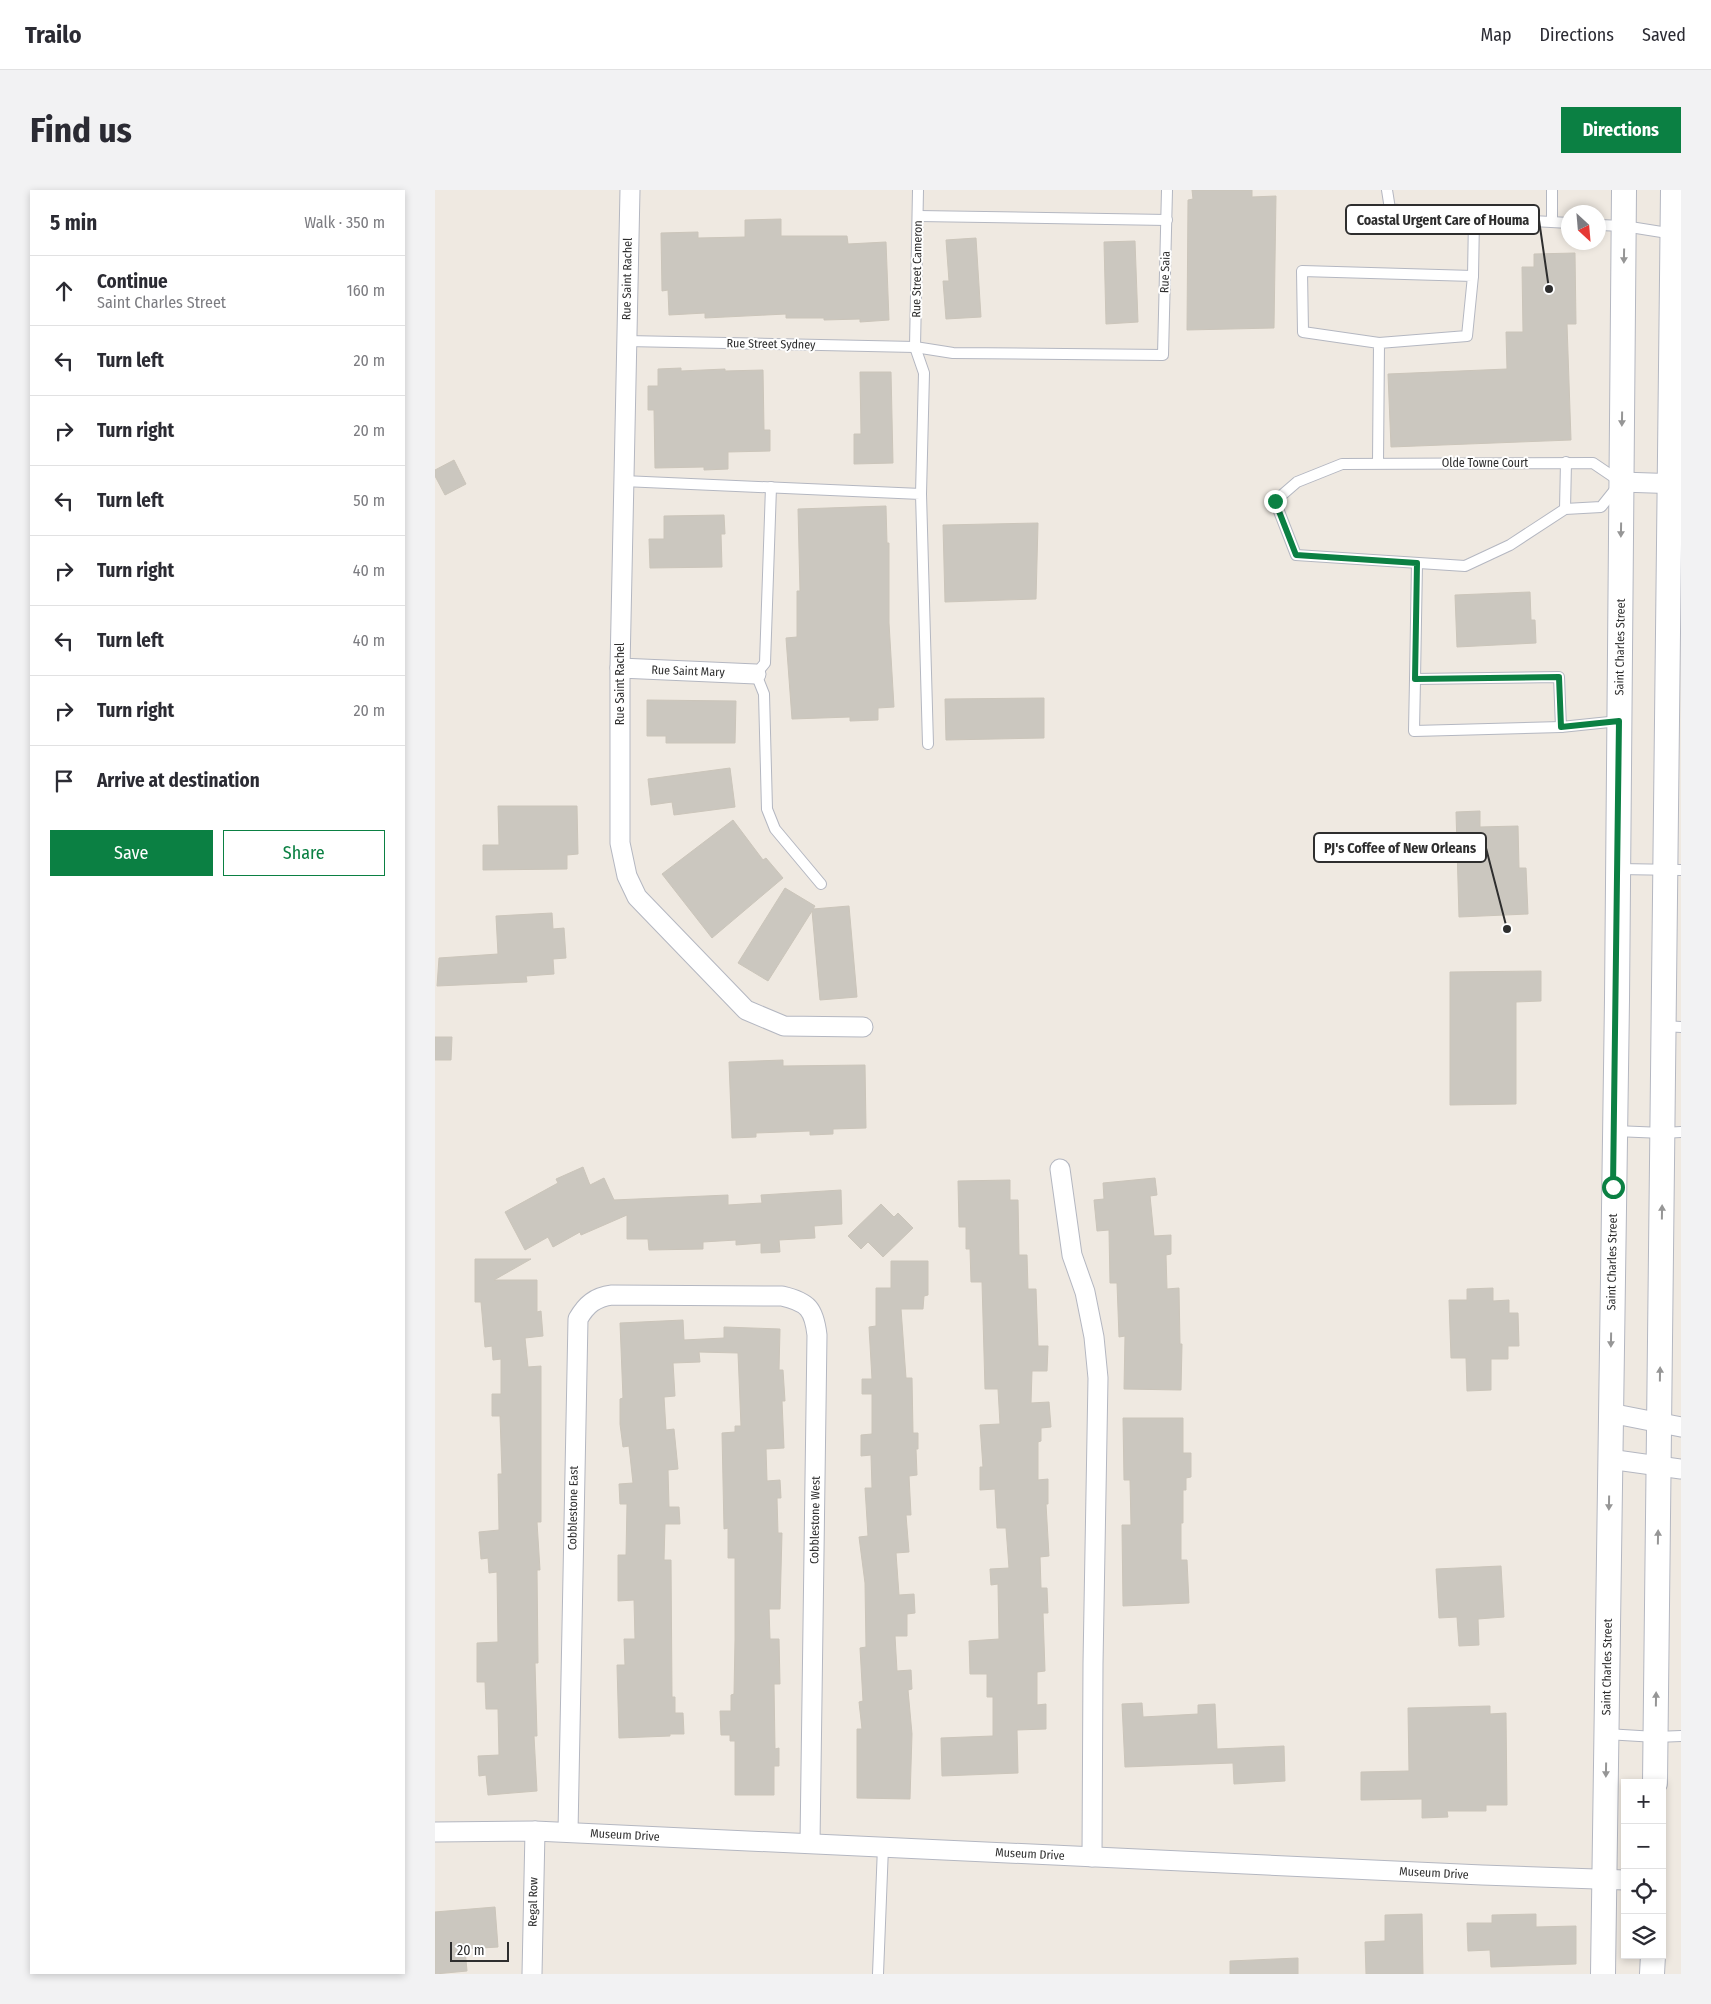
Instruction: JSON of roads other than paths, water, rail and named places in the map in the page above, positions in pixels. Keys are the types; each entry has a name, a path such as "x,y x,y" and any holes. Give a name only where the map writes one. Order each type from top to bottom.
{"street":[{"name":"Rue Saint Rachel","path":"630,190 620,668 620,843 627,876 637,897 746,1010 784,1026 863,1027"},
{"name":"Saint Charles Street","path":"1603,1974 1615,1879 1606,1734 1625,190"},
{"path":"1655,1779 1655,1737 1670,1468 1673,1026 1669,962 1674,869 1677,316 1677,235 1673,190"},
{"path":"1621,482 1676,484"},
{"name":"Rue Saint Mary","path":"620,668 756,674"},
{"path":"1060,1169 1072,1255 1085,1292 1094,1337 1098,1378 1092,1857"},
{"name":"Cobblestone East","path":"568,1832 576,1330 578,1319 583,1308 601,1296 702,1296"},
{"name":"Cobblestone West","path":"702,1296 782,1296 799,1300 810,1309 815,1318 817,1335 810,1843"},
{"path":"1610,1414 1670,1425"},
{"path":"1609,1459 1670,1468"},
{"name":"Regal Row","path":"532,1974 535,1831"},
{"name":"Museum Drive","path":"435,1832 568,1832 1615,1879"},
{"path":"1652,1974 1653,1959"}],"lane":[{"name":"Rue Street Cameron","path":"915,347 919,190"},
{"name":"Rue Saia","path":"1163,355 1167,190"},
{"path":"1387,190 1390,209 1474,218 1561,223"},
{"path":"1551,190 1552,222"},
{"path":"918,216 1167,220"},
{"path":"1473,276 1302,271 1303,332 1379,344 1467,336 1473,276 1474,218"},
{"path":"1606,225 1624,226 1677,235"},
{"name":"Rue Street Sydney","path":"626,341 915,347 953,353 1163,355"},
{"path":"1378,463 1379,344"},
{"path":"915,347 924,373 921,494 928,744"},
{"path":"1565,509 1566,462"},
{"name":"Olde Towne Court","path":"1417,563 1296,555 1275,501 1297,482 1342,464 1593,462 1621,482"},
{"path":"623,481 921,494"},
{"path":"1619,721 1561,727 1414,731 1417,563 1465,566 1510,545 1565,509 1601,507 1621,482"},
{"path":"771,487 765,663 756,674 764,694 767,809 775,829 821,884"},
{"path":"1415,679 1559,677 1561,727"},
{"path":"1618,869 1674,869"},
{"path":"1614,1131 1672,1133"},
{"path":"1606,1734 1655,1737 1681,1736"},
{"path":"878,1974 883,1847"}],"place":[{"name":"Coastal Urgent Care of Houma","path":"1549,289"},
{"name":"PJ's Coffee of New Orleans","path":"1507,929"}]}
